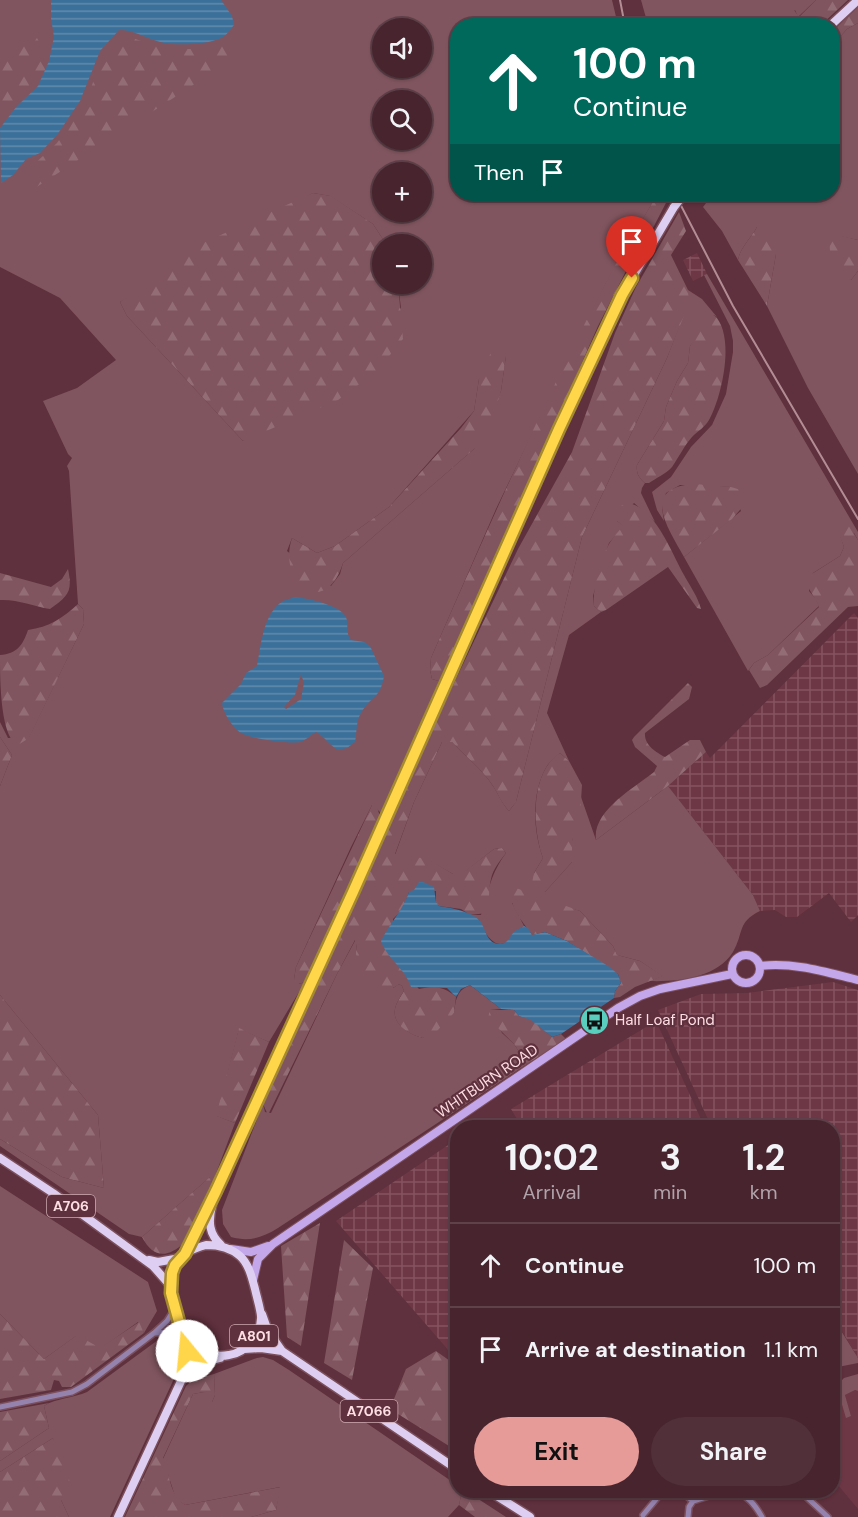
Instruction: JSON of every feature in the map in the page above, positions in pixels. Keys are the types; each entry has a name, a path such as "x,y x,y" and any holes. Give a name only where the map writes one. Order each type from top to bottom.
{"main road":[{"path":"839,18 858,0"},
{"name":"A801","path":"118,1517 182,1379 187,1358 184,1337 174,1304 172,1273 216,1191 353,892 559,429 622,295 679,201"},
{"path":"744,954 753,956 760,966 758,976 748,983 740,982 732,974 732,964 738,956 744,954"},
{"path":"760,966 795,965 858,980"},
{"name":"WHITBURN ROAD","path":"454,1120 618,1008 640,996 660,989 732,974"},
{"name":"WHITBURN ROAD","path":"253,1280 258,1259 273,1244 450,1123"},
{"name":"A706","path":"0,1158 53,1193 153,1266 169,1284 174,1304"},
{"name":"A801","path":"182,1379 205,1362 244,1349 257,1331 261,1318 253,1280 248,1268 240,1257 213,1239 209,1224 216,1191"},
{"name":"WHITBURN ROAD","path":"224,1247 251,1252 273,1244"},
{"path":"140,1257 158,1262 183,1256 206,1245 224,1247"},
{"name":"A7066","path":"258,1302 268,1331 282,1351 450,1465"},
{"name":"A801","path":"184,1337 192,1347 206,1354 227,1356"},
{"name":"A7066","path":"244,1349 261,1348 282,1351"},
{"path":"500,1498 530,1517"}],"street":[{"path":"0,1407 72,1392 154,1333 167,1321 174,1304"},
{"path":"154,1333 171,1332 184,1337"},
{"path":"643,1515 657,1498"},
{"path":"689,1498 693,1501"},
{"path":"688,1517 689,1507 693,1501 703,1498"},
{"path":"747,1498 762,1517"},
{"path":"808,1498 828,1517"}],"shaded area":[{"path":"697,253 707,274 693,281 683,260"},
{"path":"854,613 858,618 858,915 851,922 829,893 797,917 786,917 775,910 760,911 753,895 668,786 706,752 710,758"},
{"path":"833,982 858,990 858,1358 840,1328 840,1120 708,1120 658,1010 701,994 747,993"},
{"path":"656,1021 701,1120 518,1120 511,1109"},
{"path":"450,1144 450,1352 336,1221"},
{"path":"855,1390 858,1391 858,1509 840,1487 840,1395 851,1416 845,1395"}],"green space":[{"path":"0,0 612,0 616,18 450,18 450,201 653,201 607,281 496,509 431,658 432,679 439,681 380,816 380,812 372,805 296,967 294,979 299,984 305,982 269,1042 239,1029 217,1116 235,1123 212,1184 210,1177 142,1237 129,1234 0,1146 0,1139 62,1177 104,1188 98,1115 0,995 0,786 12,755 0,737 0,722 8,738 29,737 84,624 83,609 78,604 67,466 72,458 43,401 77,388 116,360 60,298 0,267","holes":["313,193 330,196 373,224 380,234 432,234 432,294 399,294 401,308 243,441 127,316 120,302","506,356 501,391 474,449 343,563 340,574 331,586 287,551 292,538 317,553 335,546 389,507 474,411 479,379"]},
{"path":"641,0 816,0 798,17 795,10 785,18 646,18"},
{"path":"816,0 848,0 829,18 784,18 794,10 799,17"},
{"path":"858,7 858,23 847,29 840,37 840,24"},
{"path":"858,23 858,240 830,234 851,280 858,271 858,474 808,388 767,306 776,254 757,227 743,247 738,260 722,231 703,207 708,201 840,201 840,37 847,29"},
{"path":"124,35 164,49 190,49 229,42 241,54 32,190 30,168 57,143 88,97 103,53"},
{"path":"37,38 49,61 38,86 17,106 0,128 0,65 18,47"},
{"path":"313,193 331,196 373,224 380,234 372,234 372,294 399,294 403,339 377,371 338,400 243,441 127,316 120,302 201,244"},
{"path":"653,201 667,201 628,267 598,326 439,681 432,679 431,658 494,516 559,375 624,251"},
{"path":"679,212 686,231 671,255 688,290 689,303 667,358 582,537 516,802 509,811 479,769 452,742 442,742 414,802 395,854 428,859 453,874 461,874 494,849 502,848 506,853 492,875 487,913 470,915 461,909 439,906 436,902 436,891 409,892 403,909 393,919 397,964 419,989 439,988 456,997 454,1013 437,1031 423,1038 403,1028 395,1015 396,1004 404,991 402,986 399,984 386,989 376,985 363,970 356,954 355,940 268,1115 263,1104 435,723 518,549 572,452 615,333 636,287"},
{"path":"757,227 775,228 776,254 767,306 738,260 743,247"},
{"path":"830,233 858,240 858,271 851,280 838,276 835,271 831,256"},
{"path":"707,274 858,532 858,540 854,533 838,529 844,547 840,556 813,573 809,591 819,606 768,655 754,663 748,671 684,557 741,511 731,487 680,485 666,493 662,508 664,521 657,510 652,492 671,477 691,447 712,425 726,394 733,341 730,326 704,275"},
{"path":"688,290 702,299 717,317 714,315 690,346 688,363 666,407 664,421 637,465 638,475 645,483 641,493 655,522 634,503 617,521 624,526 609,543 593,596 594,606 601,612 569,635 547,713 569,761 560,753 547,766 538,788 535,812 537,836 543,858 534,873 545,892 572,862 572,841 580,794 596,840 668,786 753,895 760,911 744,924 733,952 726,961 717,968 696,977 672,981 649,981 662,976 640,961 617,955 613,946 580,911 566,907 512,903 524,926 505,943 500,944 491,939 479,920 470,915 481,915 493,875 506,853 502,848 494,849 462,874 453,874 428,860 395,855 414,802 442,742 452,742 479,769 509,811 516,802 582,537 667,358 688,303"},
{"path":"714,315 721,324 726,351 722,382 714,410 703,427 689,440 672,467 649,483 645,483 638,475 637,465 664,421 666,407 688,363 690,346 706,319"},
{"path":"501,346 506,356 501,391 488,432 474,449 343,563 335,580 325,589 315,592 305,589 297,581 291,569 289,554 292,538 317,553 335,546 389,507 474,411 483,366 491,353"},
{"path":"695,484 731,487 744,491 746,503 732,519 684,557 666,522 662,511 663,501 667,493 678,487"},
{"path":"626,503 645,512 661,532 701,609 697,608 668,567 606,610 601,612 594,606 596,582 604,555 612,539 623,526 615,516 619,507"},
{"path":"841,521 848,524 858,540 858,606 848,607 767,685 760,688 749,670 754,663 768,655 819,607 809,589 807,577 840,556 844,547 837,529"},
{"path":"68,569 70,583 68,593 50,609 0,600 0,573 51,587 62,579"},
{"path":"78,604 83,609 84,624 29,738 18,745 12,740 4,719 0,655 15,651 24,640 28,630 43,627 55,621"},
{"path":"688,683 692,687 689,699 645,733 646,741 651,748 665,757 690,740 700,740 706,752 668,786 596,840 597,829 607,810 654,772 657,766 635,747 632,740"},
{"path":"0,737 12,755 0,786"},
{"path":"560,753 569,761 582,785 580,816 572,841 572,862 545,892 531,888 534,873 543,858 537,832 536,801 543,773"},
{"path":"372,805 376,805 380,816 305,982 295,985 296,967"},
{"path":"516,888 580,911 613,946 617,955 640,961 663,976 614,998 615,991 621,983 618,974 567,941 545,932 532,935 514,909 511,897 512,890"},
{"path":"356,939 356,953 393,988 399,984 402,986 404,991 396,1004 395,1015 403,1028 423,1038 454,1013 459,993 470,985 501,1009 490,1010 502,1033 514,1044 527,1064 272,1231 261,1237 250,1239 231,1237 223,1224 222,1210 263,1104 265,1112 271,1113"},
{"path":"0,995 98,1115 104,1188 62,1177 0,1139"},
{"path":"490,1010 514,1010 519,1016 531,1019 552,1037 561,1034 566,1039 527,1064 514,1044 488,1018"},
{"path":"239,1028 269,1042 235,1123 216,1116"},
{"path":"211,1176 212,1184 185,1242 166,1253 161,1254 151,1249 142,1237"},
{"path":"0,1186 148,1282 157,1311 144,1333 138,1322 100,1349 76,1336 44,1359 0,1314"},
{"path":"320,1223 301,1346 287,1337 281,1246"},
{"path":"344,1240 373,1268 352,1380 324,1363"},
{"path":"0,1314 44,1359 77,1335 100,1348 139,1322 144,1333 71,1387 62,1387 59,1381 54,1380 51,1390 0,1399"},
{"path":"840,1329 858,1358 858,1363 840,1367"},
{"path":"162,1337 178,1370 110,1517 69,1517 61,1500 53,1438 0,1472 0,1461 49,1428 44,1406 87,1392"},
{"path":"436,1351 450,1361 450,1447 390,1409 406,1369"},
{"path":"257,1358 273,1360 289,1370 450,1480 450,1498 460,1498 459,1505 448,1517 251,1517 276,1510 280,1487 185,1505 176,1499 163,1459 193,1394 204,1392 212,1402 215,1395 214,1374"},
{"path":"203,1370 207,1376 214,1374 215,1395 212,1402 207,1402 204,1392 193,1394 163,1458 167,1462 174,1491 185,1505 281,1487 276,1510 251,1517 125,1517 186,1386"},
{"path":"858,1374 858,1391 855,1390 845,1395 851,1416 846,1418 840,1398 840,1382 844,1378"},
{"path":"49,1403 44,1406 49,1428 0,1461 0,1412"},
{"path":"53,1438 72,1487 61,1500 69,1517 0,1517 0,1472"},
{"path":"460,1498 477,1498 506,1517 475,1517 459,1505"}],"water":[{"path":"51,0 221,0 232,16 234,25 221,38 190,44 166,43 130,31 119,30 100,51 80,101 57,135 40,153 26,159 13,175 1,183 0,128 17,106 38,86 49,61 54,37"},
{"path":"296,597 324,603 343,613 351,640 364,642 370,646 384,676 378,694 359,716 355,742 347,748 338,750 316,732 300,742 272,741 248,736 233,725 223,707 222,703 241,684 246,673 257,666 264,630 271,613 283,601","holes":["301,674 304,683 301,699 286,709 284,707 295,695"]},
{"name":"Half Loaf Pond","path":"419,882 434,887 436,902 439,906 461,910 476,918 482,924 489,939 496,944 506,942 515,931 524,926 532,935 545,932 567,941 618,974 621,983 615,991 614,998 561,1034 552,1037 531,1020 519,1016 514,1010 501,1009 470,985 461,989 456,997 447,988 411,987 405,974 387,953 381,941 409,892 414,890"}],"railway":[{"path":"620,0 623,18"},
{"path":"679,201 733,306 858,519"}],"place":[{"name":"Half Loaf Pond","path":"594,1020"}],"route":[{"path":"187,1351 171,1293 172,1273 175,1265 185,1254 216,1191 353,892 559,429 632,278"}]}
